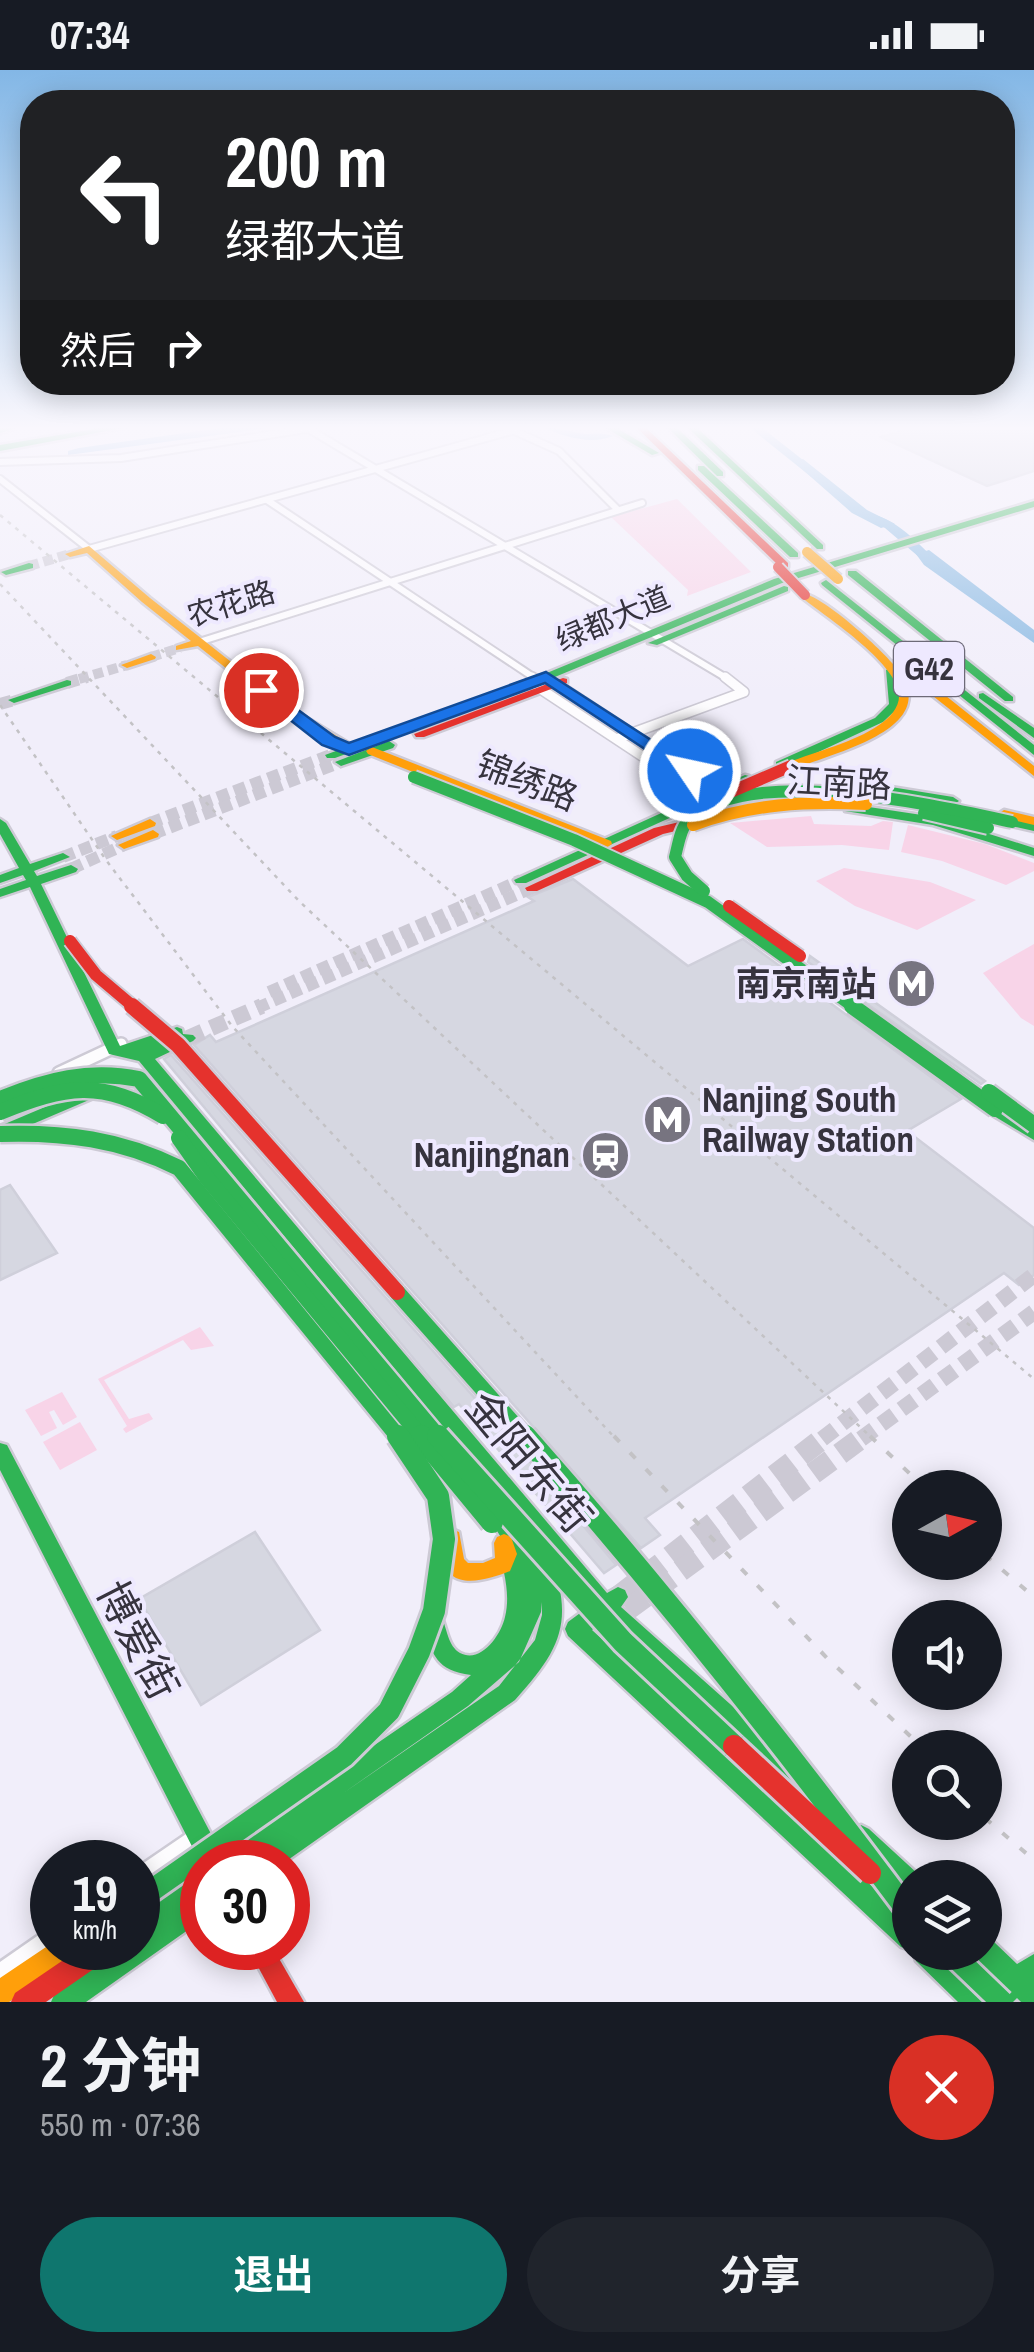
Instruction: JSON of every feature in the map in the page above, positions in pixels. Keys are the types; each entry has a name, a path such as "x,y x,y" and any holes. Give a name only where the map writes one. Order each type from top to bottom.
{"main road":[{"path":"734,517 797,557 827,584 902,678 904,697 900,714 873,732 718,797 684,818 668,836 668,856 683,880 1034,1134"},
{"path":"752,517 1034,772"},
{"path":"772,517 797,557"},
{"name":"绿都大道","path":"351,753 543,682 778,581 990,517"},
{"name":"绿都大道","path":"655,636 838,570 1020,517"},
{"path":"70,554 89,548 199,642 329,741 351,753 574,840 749,918 1034,1124"},
{"path":"6,572 29,566"},
{"path":"827,584 884,602 1034,719"},
{"name":"G42","path":"827,584 1034,733"},
{"name":"G42","path":"827,584 1034,751"},
{"path":"884,602 1034,733"},
{"name":"农花路","path":"180,648 199,642"},
{"name":"江南路","path":"612,846 651,820 878,720 895,705 896,684 880,655"},
{"name":"农花路","path":"127,665 151,658"},
{"path":"14,700 68,684"},
{"name":"锦绣路","path":"351,753 612,846"},
{"path":"651,820 740,793 770,788 828,788 921,794 1034,824"},
{"path":"668,856 681,833 702,812 726,801 804,791 904,798 1034,824"},
{"path":"681,833 732,810 819,802 904,809 988,828 1034,849"},
{"name":"江南路","path":"526,884 612,846 658,831 737,814 823,808 935,821 1034,849"},
{"path":"0,823 88,989 101,1028 134,1053"},
{"path":"120,840 152,829"},
{"path":"681,833 675,857 706,897"},
{"path":"0,894 30,876 67,863"},
{"path":"0,879 30,876"},
{"path":"46,908 96,976 178,1045 205,1074 648,1575 766,1721 892,1890"},
{"path":"0,1133 134,1053 184,1035"},
{"name":"金阳东街","path":"134,1053 617,1607 892,1865"},
{"path":"0,1098 84,1070 112,1070 139,1079 467,1470 623,1642 892,1896"},
{"path":"0,1112 43,1094 99,1084 127,1091 163,1116 208,1178 526,1559 533,1586 530,1612 511,1654 460,1699 257,1840"},
{"path":"995,1108 1034,1142"},
{"path":"0,1133 58,1133 122,1140 148,1149 179,1168 418,1460 448,1509 454,1563 464,1572 495,1568 505,1560 504,1543 492,1514"},
{"name":"博爱街","path":"0,1451 202,1840"},
{"path":"438,1496 444,1539 434,1610 437,1648 446,1657 471,1664 487,1662 509,1637 519,1590 513,1555 467,1470"},
{"path":"297,1840 507,1693 539,1660 556,1621 554,1594 531,1539"},
{"path":"617,1607 582,1634 892,1921"},
{"path":"160,1885 344,1756 389,1710 419,1652 434,1610"},
{"path":"64,2002 180,1921"},
{"path":"994,2002 1034,1966"},
{"path":"1002,1967 1034,1997"},
{"path":"0,1993 34,1970"},
{"path":"24,2002 70,1970"},
{"path":"273,1970 291,2002"},
{"path":"943,1970 976,2002"},
{"path":"969,1970 1002,2002"}],"street":[{"path":"50,517 89,548 203,517"},
{"path":"293,517 543,682 619,738 712,793"},
{"path":"456,517 722,674 744,692 619,738"},
{"name":"农花路","path":"199,642 595,517"},
{"path":"543,682 633,733 712,793"},
{"path":"0,1098 134,1053"},
{"path":"160,1861 199,1834"},
{"path":"0,1971 30,1950"},
{"path":"50,2002 96,1970"}],"shaded area":[{"path":"611,517 695,517 751,572 687,596 688,590"},
{"path":"811,816 814,824 871,826 893,822 889,850 842,845 767,847 730,823"},
{"path":"908,825 985,844 1034,863 1034,871 1006,885 942,861 901,852"},
{"path":"844,868 930,882 976,900 917,930 855,906 816,881"},
{"path":"1034,944 1034,1026 1021,1018 983,973"},
{"path":"200,1327 214,1346 191,1350 183,1340 104,1380 129,1419 149,1413 153,1419 126,1433 123,1429 127,1426 98,1379"},
{"path":"62,1392 77,1417 63,1425 54,1410 49,1412 57,1428 41,1436 25,1410"},
{"path":"80,1422 97,1450 60,1470 43,1442"}],"water":[{"path":"860,517 881,517 895,524 881,528"},
{"path":"929,550 1034,630 1034,643 924,565 916,554"}],"building":[{"path":"573,879 688,966 743,939 961,1099 907,1131 1034,1228 1034,1275 1019,1285 1004,1273 645,1518 660,1535 641,1548 194,1045 210,1035 216,1042 534,901 528,897"},
{"path":"810,956 985,1081 981,1084 808,962"},
{"path":"171,1055 510,1438 616,1565 604,1573 459,1404 454,1407 164,1059"},
{"path":"10,1185 57,1253 0,1280 0,1190"},
{"path":"255,1532 320,1630 201,1705 139,1599"}],"waterway":[{"path":"872,517 889,526 937,567"}],"tunnel":[{"path":"29,566 70,554"},
{"path":"151,657 180,648"},
{"path":"79,679 127,665"},
{"path":"67,683 87,677"},
{"path":"0,704 14,700"},
{"path":"150,823 331,755"},
{"path":"153,834 341,762"},
{"path":"63,857 117,836"},
{"path":"71,869 124,845"},
{"path":"269,992 521,880"},
{"path":"257,1008 532,888"},
{"path":"188,1038 262,1006"},
{"path":"822,1439 1034,1275"},
{"path":"861,1439 1034,1312"},
{"path":"618,1597 826,1436"},
{"path":"627,1610 864,1436"}],"railway":[{"path":"3,517 1034,1379"},
{"path":"0,584 299,901 873,1439"},
{"path":"0,705 106,860 232,1026 616,1439"},
{"path":"614,1436 827,1658 904,1730"},
{"path":"870,1436 906,1470"},
{"path":"1002,1570 1034,1597"},
{"path":"1002,1833 1034,1860"}],"traffic: fast":[{"path":"754,517 794,555"},
{"path":"788,517 820,547"},
{"path":"331,755 546,677 778,581 990,517"},
{"path":"6,572 29,566"},
{"path":"852,573 1009,699"},
{"path":"826,583 1034,751"},
{"path":"653,643 784,589"},
{"path":"780,765 879,720 895,705 892,670"},
{"path":"14,700 67,683"},
{"path":"983,696 1034,734"},
{"path":"341,762 389,745"},
{"path":"414,777 574,840 708,902 995,1109"},
{"path":"521,880 745,779"},
{"path":"891,791 953,801"},
{"path":"704,891 687,876 675,857 683,829 688,821 715,803 752,794 844,793 1012,822"},
{"path":"849,808 935,821 1034,852"},
{"path":"924,813 988,828"},
{"path":"1012,822 1034,827"},
{"path":"0,823 41,895 114,1050 146,1057 188,1038"},
{"path":"0,879 63,857"},
{"path":"0,893 71,869"},
{"path":"128,1047 137,1048 177,1032"},
{"path":"137,1048 605,1607 796,1778"},
{"path":"0,1099 85,1074 139,1079 444,1443 623,1642 734,1746"},
{"path":"0,1112 44,1095 83,1088 121,1094 163,1116"},
{"path":"0,1132 97,1090"},
{"path":"989,1092 1034,1125"},
{"path":"995,1109 1034,1134"},
{"path":"0,1134 47,1134 114,1142 179,1168 418,1461 438,1496 444,1539 434,1611 419,1652 389,1711 344,1756 160,1885"},
{"path":"179,1138 207,1178 492,1522"},
{"path":"397,1292 648,1575 766,1721 892,1890"},
{"path":"0,1451 202,1840"},
{"path":"257,1840 460,1699 511,1655 530,1612 533,1586 526,1559 498,1516"},
{"path":"434,1625 442,1650 456,1663 473,1665 491,1658 506,1641 516,1617 518,1585 508,1546"},
{"path":"297,1840 507,1693 534,1661 550,1631 552,1598 540,1557"},
{"path":"618,1597 576,1629 892,1921"},
{"path":"861,1837 892,1865"},
{"path":"160,1908 180,1893"},
{"path":"64,2002 180,1921"},
{"path":"994,2002 1034,1966"},
{"path":"1002,1967 1034,1997"},
{"path":"943,1970 976,2002"},
{"path":"969,1970 1002,2002"}],"traffic: slow":[{"path":"70,554 89,549 146,600 283,708 349,749"},
{"path":"807,552 838,579"},
{"path":"791,766 884,727 901,711 904,694 896,675 880,656 805,595"},
{"path":"180,648 199,642"},
{"path":"127,665 151,657"},
{"path":"898,663 1034,772"},
{"path":"372,751 606,844"},
{"path":"693,825 735,811 778,804 866,804"},
{"path":"1004,814 1034,821"},
{"path":"117,836 150,823"},
{"path":"124,845 153,834"},
{"path":"452,1538 454,1563 464,1572 483,1572 503,1564 507,1554 504,1543"},
{"path":"0,1993 34,1970"}],"traffic: jam":[{"path":"734,517 784,565"},
{"path":"778,567 805,595"},
{"path":"420,734 563,681"},
{"path":"733,791 791,766"},
{"path":"532,888 659,831 692,823"},
{"path":"729,906 800,956"},
{"path":"70,941 96,975 178,1045 397,1292"},
{"path":"734,1746 870,1873"},
{"path":"24,2002 70,1970"},
{"path":"273,1970 291,2002"}],"place":[{"name":"南京南站","path":"911,984"},
{"name":"Nanjing South Railway Station","path":"667,1120"},
{"name":"Nanjingnan","path":"605,1155"}],"route":[{"path":"261,690 329,741 349,749 546,677 690,771"}]}
